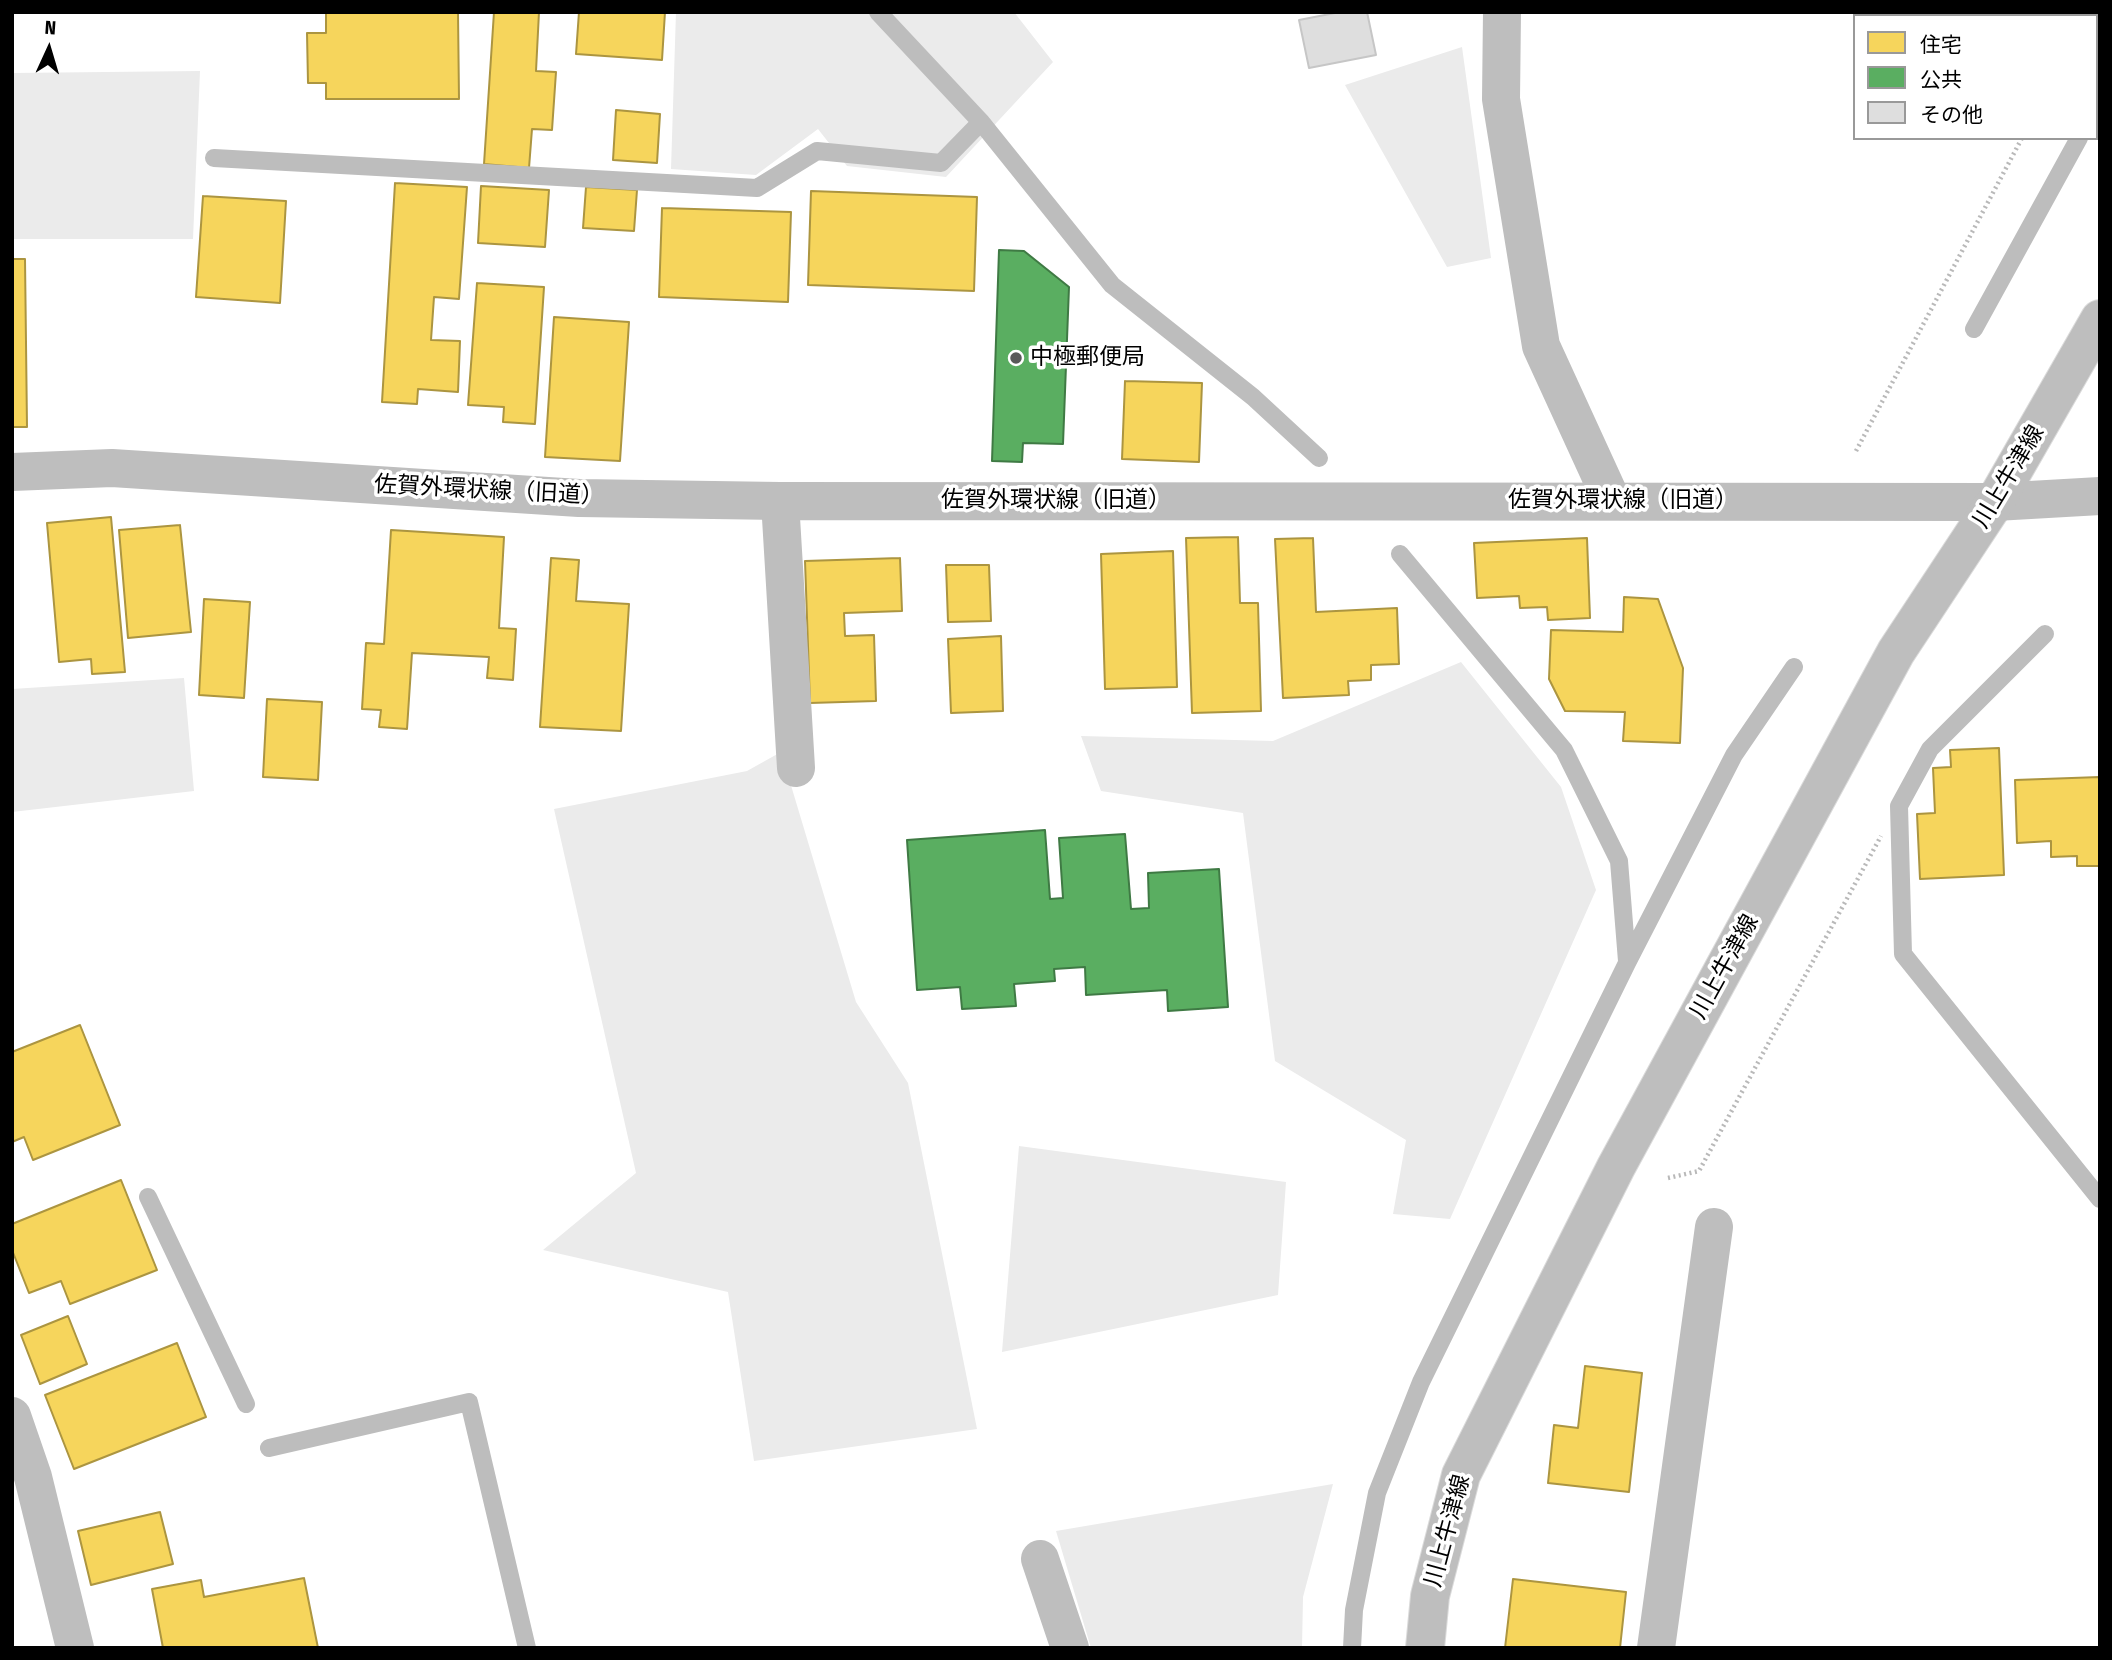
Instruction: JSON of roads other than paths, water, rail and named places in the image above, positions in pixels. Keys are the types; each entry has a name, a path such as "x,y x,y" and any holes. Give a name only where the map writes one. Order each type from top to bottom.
{"street":[{"path":"1502,12 1501,99 1541,346 1612,501"},
{"name":"川上牛津線","path":"1425,1648 1430,1597 1461,1475 1616,1167 1896,652 1996,502 2100,319"},
{"name":"佐賀外環状線（旧道）","path":"12,472 113,468 579,498 780,501 1996,502 2100,496"},
{"path":"780,501 796,768"},
{"path":"1656,1648 1714,1227"},
{"path":"12,1416 33,1477 75,1648"},
{"path":"1040,1559 1070,1648"}],"waterway":[{"path":"878,12 981,122 1112,285 1253,397 1319,458"},
{"path":"2098,104 2100,101"},
{"path":"214,158 757,188 817,151 941,163 981,122"},
{"path":"1974,329 2078,140"},
{"path":"1400,554 1564,750 1619,861 1627,961"},
{"path":"2045,634 1930,749 1899,806 1903,954 2100,1199"},
{"path":"1352,1648 1354,1610 1377,1493 1421,1382 1627,963 1734,755 1794,667"},
{"path":"148,1197 246,1404"},
{"path":"269,1448 469,1402 527,1648"}],"place":[{"name":"中極郵便局","path":"1016,358"}]}
